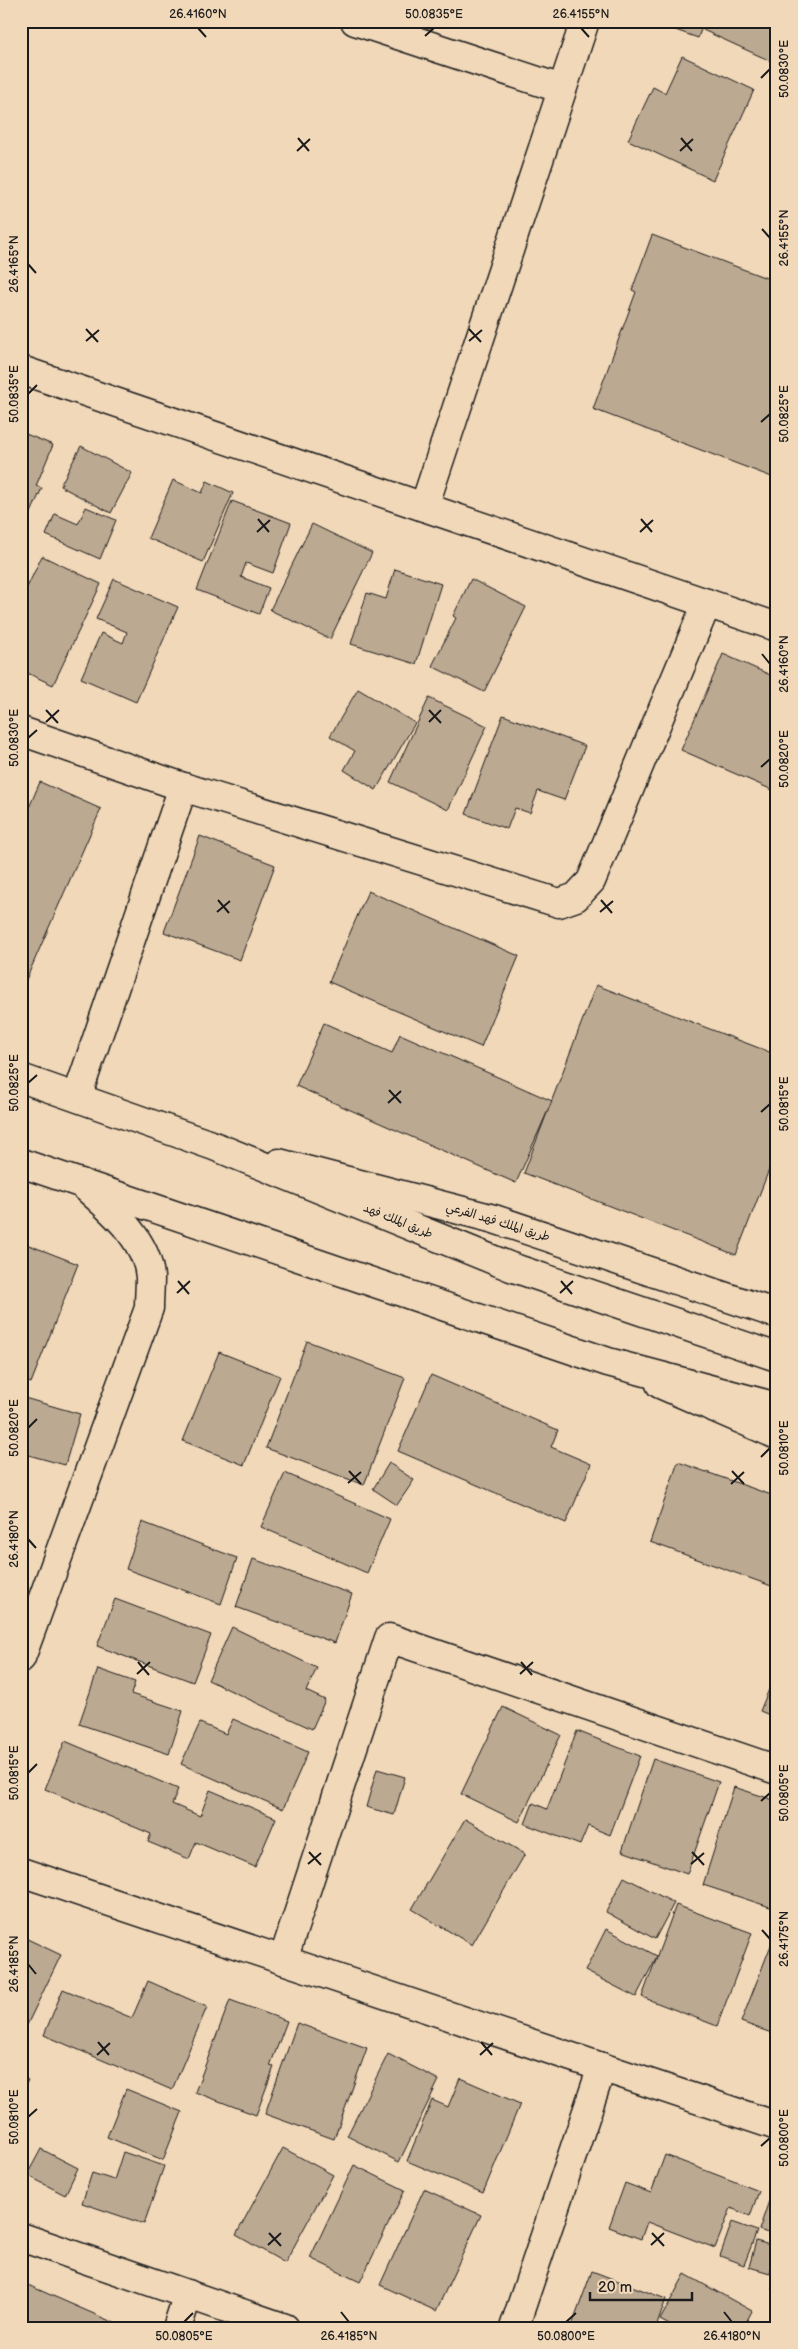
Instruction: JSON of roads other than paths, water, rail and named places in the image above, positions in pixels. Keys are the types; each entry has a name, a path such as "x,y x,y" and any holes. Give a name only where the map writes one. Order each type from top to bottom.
{"main road":[{"path":"355,21 562,89"},
{"path":"424,507 585,21"},
{"path":"21,370 777,627"},
{"path":"21,730 183,787 558,904 576,897 592,881 706,603"},
{"path":"77,1097 183,787"},
{"name":"طريق الملك فهد","path":"21,1078 214,1146 512,1267 777,1357"},
{"name":"طريق الملك فهد الفرعي","path":"214,1146 494,1219 777,1314"},
{"path":"21,1163 608,1362 777,1407"},
{"path":"21,1658 149,1308 150,1275 138,1242 117,1215 81,1183"},
{"path":"608,1362 777,1435"},
{"path":"283,1960 389,1638 777,1770"},
{"path":"21,1872 777,2126"},
{"path":"514,2328 602,2068"},
{"path":"21,2237 285,2328"},
{"path":"177,2328 188,2294"}]}
